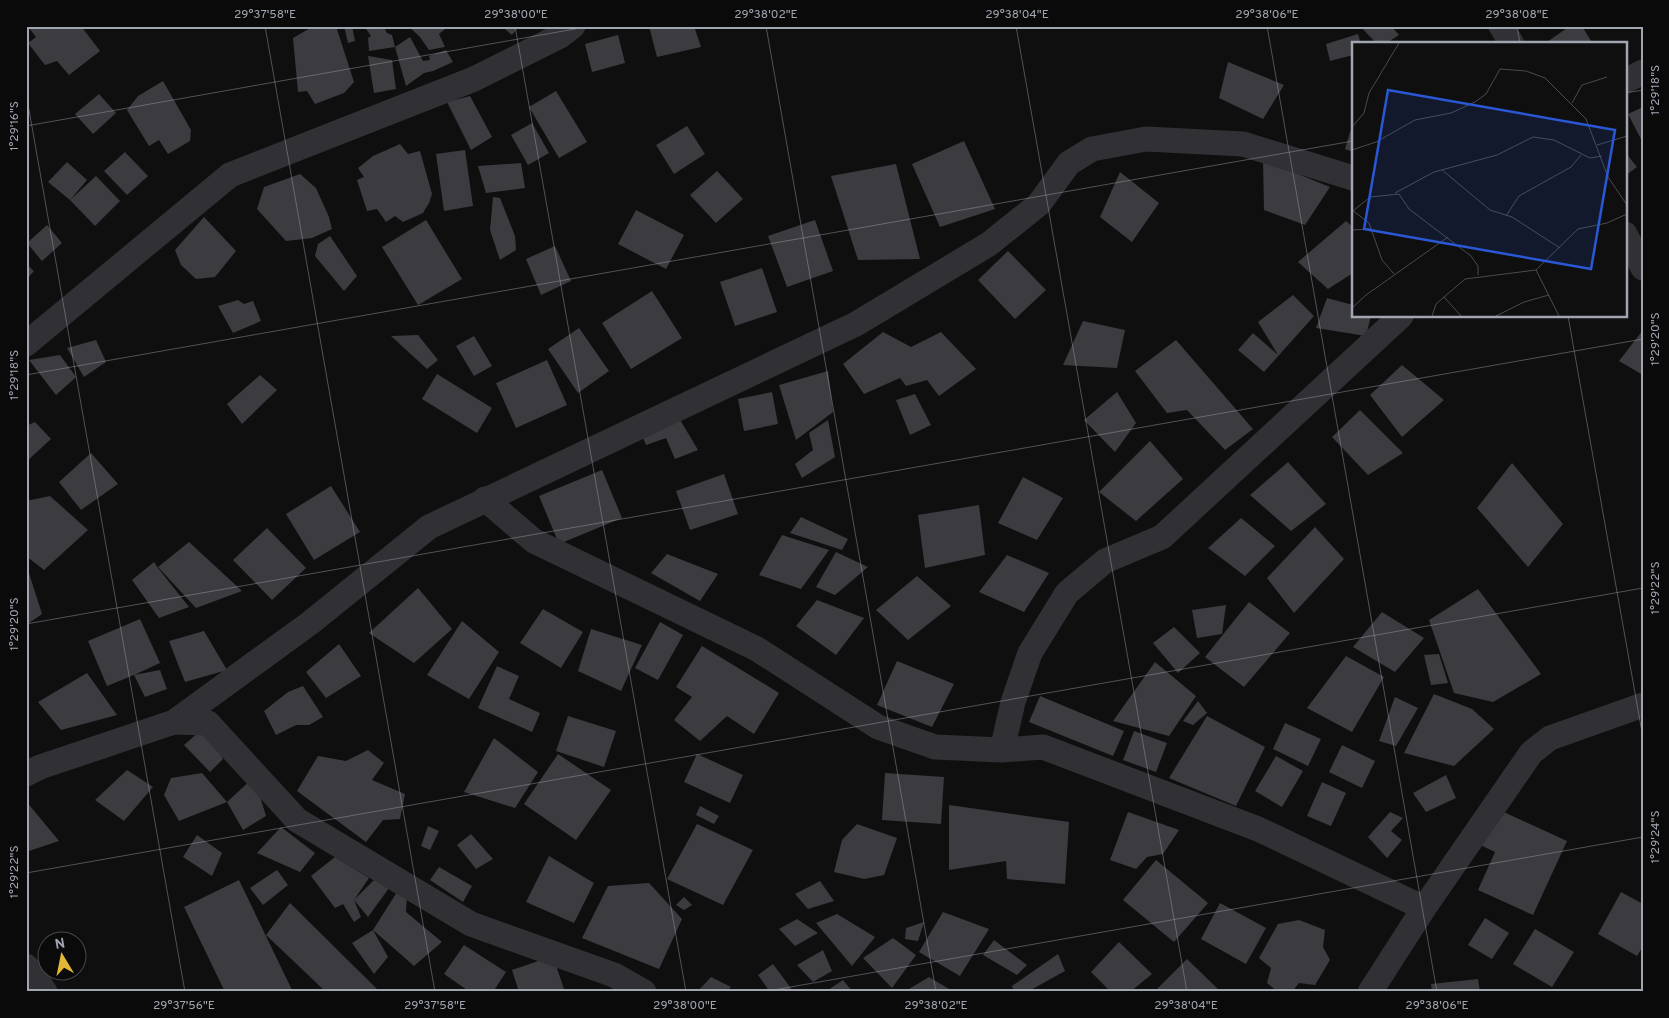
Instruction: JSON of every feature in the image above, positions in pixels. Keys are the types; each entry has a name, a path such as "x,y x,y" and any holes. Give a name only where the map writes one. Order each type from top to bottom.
{"street":[{"path":"26,344 230,175 474,79 560,36 573,26"},
{"path":"1501,26 1511,42"},
{"path":"1626,80 1643,72"},
{"path":"26,774 40,766 174,722 310,623 429,527 856,324 989,244 1039,204 1069,163 1092,149 1146,139 1244,144 1352,178"},
{"path":"1626,236 1643,268"},
{"path":"1002,750 1013,702 1030,653 1067,593 1105,561 1162,537 1399,318"},
{"path":"485,500 534,542 757,649 878,727 934,747 1002,750 1043,747 1258,830 1424,908"},
{"path":"1370,992 1424,908 1531,753 1550,738 1643,705"},
{"path":"174,722 208,723 297,820 471,924 606,983 644,992"},
{"path":"26,966 45,992"}],"building":[{"path":"32,26 81,26 100,51 69,75 57,61 45,65 28,43 36,37 29,28"},
{"path":"314,26 336,26 354,82 344,93 315,104 307,91 298,92 293,38"},
{"path":"344,26 352,26 355,41 348,43"},
{"path":"364,26 383,26 387,33 392,35 395,47 369,51 368,38 371,36"},
{"path":"408,26 449,26 439,34 445,47 429,50 420,37"},
{"path":"501,26 519,26 512,35"},
{"path":"649,26 694,26 701,47 657,57"},
{"path":"1360,26 1391,26 1399,35 1388,42 1375,42"},
{"path":"1570,26 1582,26 1592,42 1547,42"},
{"path":"1358,34 1360,42 1352,42 1352,55 1330,61 1326,44"},
{"path":"618,35 625,63 592,72 585,44"},
{"path":"410,37 423,61 430,60 429,56 446,50 453,62 424,73 406,86 395,47"},
{"path":"368,56 392,60 396,89 374,93"},
{"path":"1228,62 1284,85 1263,119 1219,98"},
{"path":"163,81 191,130 190,141 168,154 159,140 149,146 127,110 138,96"},
{"path":"556,91 587,142 559,158 529,107"},
{"path":"99,94 116,113 93,134 75,114"},
{"path":"470,96 492,137 471,150 447,102"},
{"path":"1643,107 1643,143 1628,114"},
{"path":"532,123 549,153 528,165 511,135"},
{"path":"687,126 705,154 674,174 656,145"},
{"path":"1352,126 1352,152 1345,149"},
{"path":"964,141 995,209 940,227 912,164"},
{"path":"400,144 408,154 420,151 432,194 423,213 403,222 395,216 386,222 377,209 367,211 357,180 364,177 358,168 373,156"},
{"path":"465,150 473,206 444,211 436,154"},
{"path":"125,152 148,176 127,195 104,171"},
{"path":"1626,153 1637,167 1626,175"},
{"path":"1263,160 1330,187 1305,225 1264,210"},
{"path":"67,162 87,180 70,200 48,182"},
{"path":"521,163 525,188 486,193 478,166"},
{"path":"896,164 920,259 858,260 831,176"},
{"path":"717,171 743,199 716,223 690,195"},
{"path":"1120,172 1159,203 1132,242 1100,217"},
{"path":"300,174 316,188 329,217 332,229 312,238 286,241 257,209 264,187"},
{"path":"96,176 120,201 95,226 70,200"},
{"path":"493,197 500,198 515,236 516,250 500,260 490,230"},
{"path":"636,210 684,235 666,269 618,244"},
{"path":"204,217 236,251 215,277 196,279 181,265 175,250"},
{"path":"426,220 462,279 418,305 382,247"},
{"path":"815,220 833,271 787,287 768,236"},
{"path":"1346,221 1352,226 1352,274 1328,289 1298,262"},
{"path":"47,225 62,243 42,261 27,243"},
{"path":"330,236 357,276 344,291 315,256 318,244"},
{"path":"555,246 571,281 541,295 526,259"},
{"path":"1008,251 1046,290 1015,319 978,280"},
{"path":"26,264 34,271 26,280"},
{"path":"762,268 777,312 735,326 720,282"},
{"path":"652,291 682,338 631,369 602,323"},
{"path":"1293,295 1314,316 1264,372 1238,350 1253,333 1278,355 1258,322"},
{"path":"1327,298 1352,305 1352,318 1370,318 1366,336 1316,328"},
{"path":"238,300 244,304 253,301 261,321 233,333 218,306"},
{"path":"1083,321 1125,330 1117,368 1063,365"},
{"path":"579,328 609,371 578,393 548,349"},
{"path":"1643,330 1643,375 1619,361"},
{"path":"883,332 911,347 941,332 976,369 939,396 927,380 906,386 900,378 864,394 843,364"},
{"path":"418,335 438,360 427,369 391,336"},
{"path":"474,336 492,366 474,376 456,346"},
{"path":"96,340 106,362 84,377 67,348"},
{"path":"1176,340 1253,429 1225,450 1187,410 1167,413 1135,371"},
{"path":"60,355 76,377 56,395 29,360"},
{"path":"547,360 567,405 516,428 496,383"},
{"path":"1402,365 1444,400 1402,437 1370,395"},
{"path":"828,371 833,412 796,440 779,385"},
{"path":"437,374 492,408 477,433 422,399"},
{"path":"260,375 277,390 242,424 227,404"},
{"path":"772,392 778,424 744,431 738,399"},
{"path":"1117,392 1136,423 1115,452 1084,420"},
{"path":"915,394 931,425 910,435 896,400"},
{"path":"1360,410 1403,453 1368,475 1332,437"},
{"path":"679,418 698,450 675,459 666,438 646,445 640,430"},
{"path":"828,420 835,457 802,478 795,464 813,450 809,433"},
{"path":"35,422 51,439 26,462 26,426"},
{"path":"1150,441 1183,479 1136,521 1099,492"},
{"path":"91,453 118,484 81,510 59,482"},
{"path":"1288,462 1326,504 1291,531 1250,495"},
{"path":"1512,463 1563,524 1528,567 1477,508"},
{"path":"602,470 622,518 559,544 539,496"},
{"path":"724,474 738,514 690,530 676,491"},
{"path":"1023,477 1063,498 1037,540 998,523"},
{"path":"331,486 360,532 314,560 286,514"},
{"path":"50,496 88,530 44,570 26,556 26,501"},
{"path":"979,505 985,555 925,568 918,515"},
{"path":"801,517 848,539 842,550 790,533"},
{"path":"1241,518 1275,546 1245,576 1208,548"},
{"path":"1315,527 1344,559 1294,613 1267,578"},
{"path":"267,528 306,568 272,600 233,560"},
{"path":"782,535 829,550 801,589 759,575"},
{"path":"189,542 242,591 196,608 158,567"},
{"path":"836,552 868,567 835,595 816,587"},
{"path":"667,554 718,574 700,601 651,573"},
{"path":"1007,555 1049,573 1024,612 979,592"},
{"path":"154,562 189,607 159,618 132,580"},
{"path":"28,570 42,614 26,625 26,571"},
{"path":"917,576 951,606 908,640 876,610"},
{"path":"418,588 452,629 414,663 369,633"},
{"path":"1478,589 1541,674 1493,702 1454,693 1429,620"},
{"path":"817,600 864,618 836,655 796,626"},
{"path":"1249,602 1290,633 1244,687 1205,657"},
{"path":"1226,605 1222,634 1197,638 1192,610"},
{"path":"543,609 583,632 561,668 520,643"},
{"path":"1382,612 1424,638 1395,672 1353,647"},
{"path":"140,619 160,663 107,686 88,641"},
{"path":"462,621 499,652 469,699 427,675"},
{"path":"660,622 683,635 658,680 635,668"},
{"path":"1174,627 1200,653 1178,673 1153,643"},
{"path":"591,629 642,645 621,691 578,671"},
{"path":"204,631 227,670 185,682 169,641"},
{"path":"339,644 361,676 326,698 306,672"},
{"path":"702,646 779,693 754,734 727,716 700,741 674,720 692,697 676,687"},
{"path":"1439,654 1448,683 1431,685 1424,655"},
{"path":"1346,656 1384,677 1352,732 1307,708"},
{"path":"897,661 954,684 932,727 877,705"},
{"path":"1155,662 1196,696 1169,736 1113,721"},
{"path":"497,666 519,676 509,699 540,713 532,732 478,708"},
{"path":"160,670 167,689 145,697 134,675"},
{"path":"87,673 117,715 61,730 38,702"},
{"path":"303,686 323,717 309,725 296,725 276,735 264,711 288,692"},
{"path":"1434,694 1472,709 1494,729 1454,766 1404,753"},
{"path":"1040,696 1124,731 1113,756 1029,722"},
{"path":"1395,697 1418,708 1396,746 1379,741"},
{"path":"1198,701 1207,713 1193,725 1183,721"},
{"path":"568,716 616,731 604,767 556,751"},
{"path":"1207,716 1265,747 1236,806 1169,778"},
{"path":"1285,723 1321,739 1308,766 1273,749"},
{"path":"207,725 223,759 210,772 184,745"},
{"path":"1134,731 1167,743 1156,772 1123,760"},
{"path":"494,738 538,772 515,808 464,792"},
{"path":"1342,745 1375,761 1362,788 1329,772"},
{"path":"368,750 384,763 372,780 405,794 400,819 383,820 366,842 297,791 318,756 346,761"},
{"path":"558,754 611,790 576,840 524,804"},
{"path":"697,754 743,775 730,803 684,782"},
{"path":"1276,756 1303,771 1282,807 1255,791"},
{"path":"127,770 153,787 124,821 95,800"},
{"path":"202,773 227,802 179,821 164,795 171,778"},
{"path":"885,773 944,777 941,824 882,820"},
{"path":"1446,775 1456,798 1426,812 1413,793"},
{"path":"254,777 266,816 243,830 227,802"},
{"path":"1322,782 1346,793 1331,826 1307,816"},
{"path":"26,801 59,841 26,852"},
{"path":"949,805 1069,822 1065,884 1007,879 1006,861 949,870"},
{"path":"700,806 719,816 714,824 696,815"},
{"path":"1495,808 1567,841 1533,915 1478,890 1495,852 1478,844"},
{"path":"1128,812 1179,830 1163,854 1147,857 1136,869 1110,860"},
{"path":"1390,812 1403,818 1391,831 1402,840 1387,858 1368,837"},
{"path":"697,824 753,850 723,905 667,879"},
{"path":"857,824 897,838 884,875 864,879 834,872 842,840"},
{"path":"428,826 439,831 430,850 421,846"},
{"path":"281,827 315,853 300,872 257,853"},
{"path":"471,834 493,859 476,869 457,845"},
{"path":"197,835 222,853 212,876 183,857"},
{"path":"549,856 594,883 574,923 526,902"},
{"path":"335,857 369,878 354,900 361,917 354,922 343,904 335,908 311,876"},
{"path":"1156,860 1208,903 1174,942 1123,900"},
{"path":"439,867 472,886 463,902 430,880"},
{"path":"277,870 288,885 263,905 250,888"},
{"path":"378,876 389,888 368,917 354,900"},
{"path":"239,880 293,992 225,992 184,907"},
{"path":"820,881 834,901 808,909 795,894"},
{"path":"649,883 682,919 659,969 582,938 608,886"},
{"path":"397,892 407,894 406,912 442,942 414,966 373,930"},
{"path":"1621,892 1643,904 1643,946 1637,956 1598,934"},
{"path":"684,897 692,905 684,910 676,905"},
{"path":"290,903 380,992 326,992 266,935"},
{"path":"1220,903 1266,928 1246,964 1201,939"},
{"path":"943,912 989,929 960,976 919,952"},
{"path":"837,914 875,937 852,966 816,923"},
{"path":"1485,918 1509,933 1492,959 1468,945"},
{"path":"797,919 818,933 795,946 779,929"},
{"path":"1299,920 1325,930 1323,947 1330,960 1315,985 1299,983 1292,992 1278,992 1267,983 1271,968 1259,958 1278,924"},
{"path":"924,922 918,941 905,939 906,928"},
{"path":"1535,929 1574,952 1552,987 1513,964"},
{"path":"373,930 388,957 374,974 352,943"},
{"path":"893,938 916,955 892,988 863,958"},
{"path":"994,940 1027,965 1017,975 983,955"},
{"path":"1119,942 1152,974 1130,992 1111,992 1091,972"},
{"path":"464,945 506,972 493,992 470,992 444,974"},
{"path":"823,950 832,971 813,982 797,965"},
{"path":"1058,954 1065,971 1027,992 1014,992 1012,986"},
{"path":"553,956 565,992 519,992 512,970"},
{"path":"1187,959 1221,992 1154,992"},
{"path":"773,964 793,991 770,992 758,975"},
{"path":"711,977 731,987 726,992 697,992"},
{"path":"929,977 954,992 904,992"},
{"path":"1478,979 1480,992 1432,992 1431,984"},
{"path":"843,980 853,992 825,992"}]}
